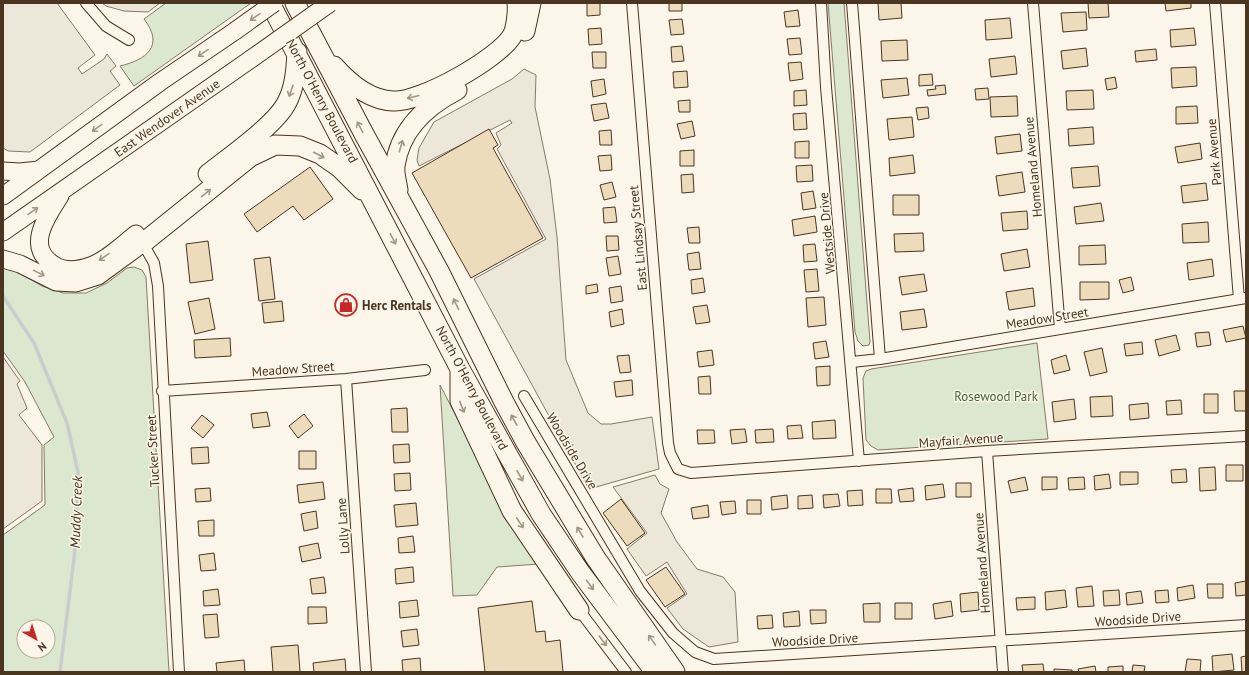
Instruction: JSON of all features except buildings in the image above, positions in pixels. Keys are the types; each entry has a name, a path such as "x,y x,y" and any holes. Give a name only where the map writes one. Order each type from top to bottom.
{"highway":[{"name":"North O'Henry Boulevard","path":"270,3 376,204 460,369 541,514 580,572 655,672"},
{"path":"3,196 274,3"},
{"name":"North O'Henry Boulevard","path":"295,3 439,271 504,402 595,557 675,672"},
{"name":"East Wendover Avenue","path":"3,232 330,3"},
{"path":"322,54 347,80 368,94 394,101 418,96 472,70 495,54 512,35 517,3"},
{"path":"399,198 395,166 402,139 417,118 437,100 490,74 514,53 527,28 531,3"},
{"path":"3,260 20,264 56,282 76,283 98,276 270,123 286,104 296,76 297,52"},
{"path":"63,190 42,227 39,238 42,255 47,261 59,268 69,270 91,266 139,239 250,157 275,145 300,146 320,154 340,168 376,204"},
{"path":"3,171 20,172 39,170"},
{"path":"460,369 460,401 512,511 579,610"}],"street":[{"path":"86,3 106,26 129,40"},
{"name":"East Lindsay Street","path":"632,3 668,443 670,453 678,469"},
{"name":"Westside Drive","path":"821,3 826,87 852,362 859,461"},
{"path":"852,3 880,359"},
{"name":"Homeland Avenue","path":"1033,3 1060,329"},
{"name":"Park Avenue","path":"1215,3 1242,299"},
{"name":"Tucker Street","path":"139,239 154,263 156,274 179,672"},
{"name":"Meadow Street","path":"852,362 880,359 1242,299"},
{"name":"Meadow Street","path":"162,391 346,379 425,370"},
{"name":"Lolly Lane","path":"346,379 366,672"},
{"name":"Woodside Drive","path":"524,396 640,591 673,633 695,652 714,659 1246,625"},
{"name":"Mayfair Avenue","path":"678,469 691,473 987,451 1246,436"},
{"name":"Homeland Avenue","path":"987,451 1003,672"},
{"path":"579,610 626,672"}],"green space":[{"path":"166,3 251,3 134,86 120,66 138,60 145,56 150,50 153,37 144,19"},
{"path":"828,3 844,3 870,342 869,345 863,346 858,341 855,332"},
{"path":"134,267 142,270 146,277 169,672 3,672 3,535 45,505 44,445 54,437 25,382 3,351 3,268 18,272 42,286 63,293 86,293 107,283 127,268"},
{"name":"Rosewood Park","path":"1037,343 1048,439 878,450 871,446 866,440 863,378 866,371"},
{"path":"440,385 494,489 539,564 497,567 477,595 453,596"}],"shaded area":[{"path":"3,3 57,3 95,55 78,68 82,74 104,59 107,54 116,66 110,71 120,85 30,152 8,151 3,148"},
{"path":"102,3 160,3 148,12 124,11 106,6"},
{"path":"524,69 536,75 535,107 550,179 557,237 566,360 588,413 601,424 611,424 652,417 659,469 589,489 474,279 546,239 497,149 501,145 496,133 512,123 510,120 419,166 417,160 419,148 434,122 512,79"},
{"path":"3,357 20,381 17,384 27,408 19,415 42,445 42,501 3,529"},
{"path":"655,475 660,484 669,489 661,513 677,542 697,569 723,577 735,592 738,642 709,647 683,629 667,608 687,594 667,562 646,576 627,549 647,533 613,487"}],"waterway":[{"name":"Muddy Creek","path":"3,296 34,343 67,423 78,472 75,550 60,672"}],"place":[{"name":"Herc Rentals","path":"346,305"}]}
